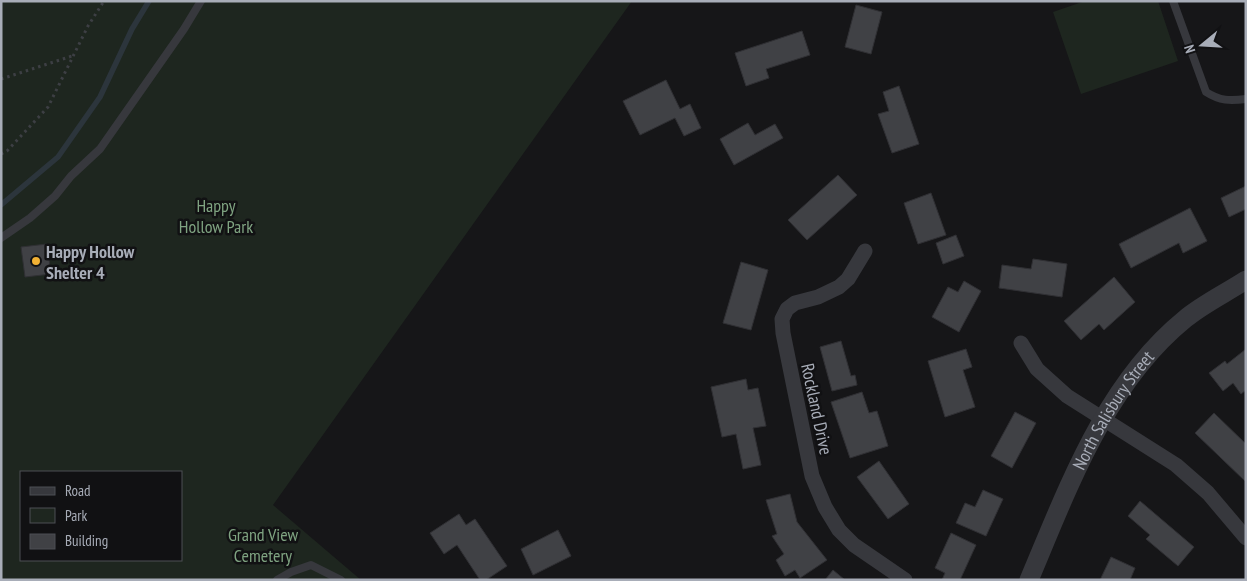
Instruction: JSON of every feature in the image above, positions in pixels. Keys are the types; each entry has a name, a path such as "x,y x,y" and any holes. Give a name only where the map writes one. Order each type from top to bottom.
{"street":[{"name":"Rockland Drive","path":"865,251 852,274 839,287 818,297 795,303 787,309 782,319 783,333 812,476 826,507 839,530 854,546 905,580"},
{"name":"North Salisbury Street","path":"1029,580 1075,473 1103,419 1139,366 1163,339 1186,318 1246,280"},
{"path":"1021,343 1038,369 1067,396 1176,465 1208,493 1246,538"}],"lane":[{"path":"1,238 30,218 55,196 71,176 100,149 184,29 201,1"},
{"path":"1173,1 1206,92 1215,98 1228,101 1246,99"},
{"path":"277,580 311,565 341,580"}],"path":[{"path":"1,154 7,151 48,107 88,26 104,1"},
{"path":"1,79 73,56"}],"green space":[{"name":"Happy Hollow Park","path":"1,1 632,1 273,505 361,580 1,580"},
{"path":"1085,1 1158,1 1178,61 1081,94 1053,12"}],"building":[{"path":"856,5 882,12 871,54 845,47"},
{"path":"802,31 810,55 766,69 769,78 746,86 735,53"},
{"path":"666,80 680,109 690,104 701,128 684,136 675,118 640,135 623,101"},
{"path":"899,86 919,144 892,153 878,114 889,111 883,92"},
{"path":"748,123 755,135 775,124 783,138 734,165 720,139"},
{"path":"838,175 857,195 807,240 788,220"},
{"path":"1246,186 1246,209 1229,217 1221,198"},
{"path":"931,193 946,235 918,244 904,203"},
{"path":"1190,208 1207,241 1183,253 1179,243 1131,268 1119,244"},
{"path":"956,235 964,256 943,264 936,243"},
{"name":"Happy Hollow Shelter 4","path":"47,244 51,274 25,277 21,247"},
{"path":"1033,259 1067,264 1062,297 999,288 1002,265 1031,269"},
{"path":"741,262 768,270 751,330 723,323"},
{"path":"1114,277 1135,302 1104,330 1099,324 1081,340 1064,321"},
{"path":"964,281 981,291 959,332 932,317 948,287 958,292"},
{"path":"841,341 851,376 855,375 857,385 832,391 820,347"},
{"path":"966,349 972,367 963,370 975,407 945,417 928,361"},
{"path":"1246,349 1246,390 1241,394 1233,383 1223,391 1209,373 1225,361 1227,364"},
{"path":"746,379 748,390 758,388 766,426 753,428 761,465 743,469 736,434 722,437 711,387"},
{"path":"862,392 869,413 877,411 888,446 850,458 831,402"},
{"path":"1015,412 1036,423 1012,468 991,456"},
{"path":"1214,413 1246,444 1246,482 1195,433"},
{"path":"879,461 909,504 888,519 857,477"},
{"path":"983,490 1003,499 986,536 956,523 965,503 975,507"},
{"path":"790,494 797,522 827,560 800,578 795,570 785,576 776,560 784,554 772,536 777,534 766,500"},
{"path":"1140,501 1194,547 1178,566 1146,539 1150,535 1128,516"},
{"path":"459,514 466,525 475,519 507,566 486,580 480,580 457,545 444,554 430,533"},
{"path":"558,530 571,556 533,575 521,549"},
{"path":"951,533 976,545 960,580 942,580 945,573 935,568"},
{"path":"1111,557 1135,568 1130,580 1100,580"},
{"path":"833,570 845,580 825,580"}],"waterway":[{"path":"1,205 58,157 100,97 132,29 149,1"}],"place":[{"name":"Happy Hollow Shelter 4","path":"36,261"}],"park label":[{"name":"Grand View Cemetery","path":"263,544"}]}
